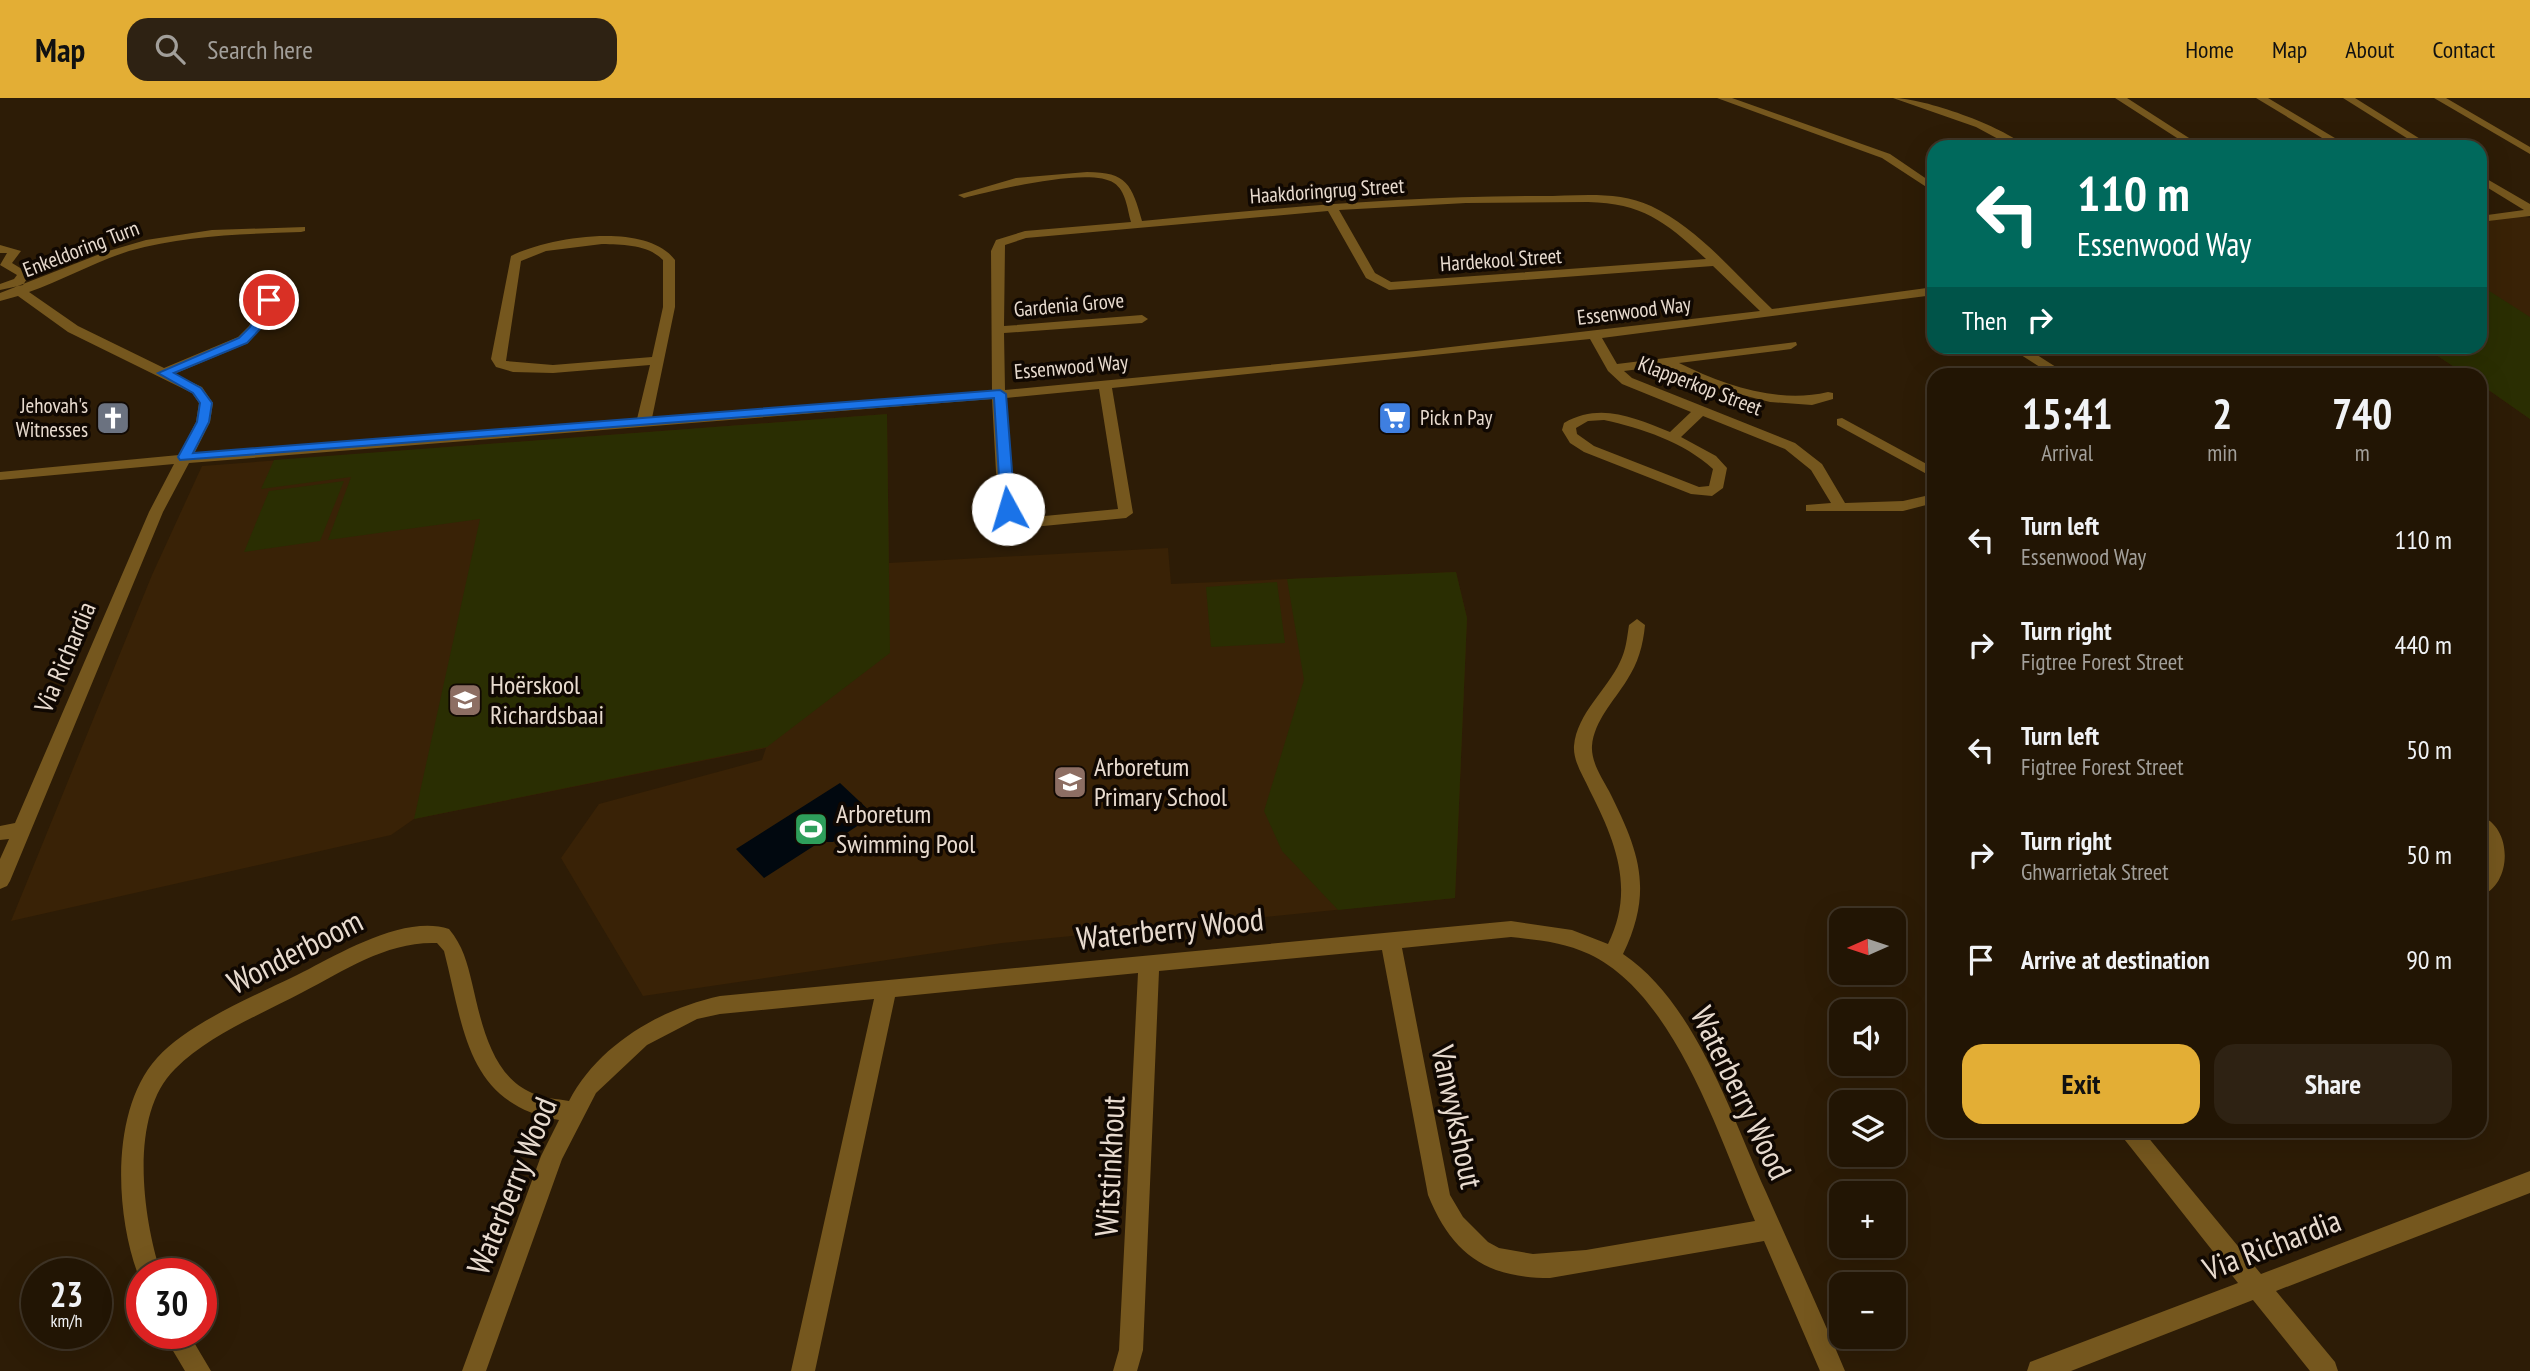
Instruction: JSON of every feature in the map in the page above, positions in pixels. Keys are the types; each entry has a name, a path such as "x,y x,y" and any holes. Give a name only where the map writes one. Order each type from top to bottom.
{"street":[{"path":"1722,98 1886,156 1927,184"},
{"path":"1898,98 1980,125 2008,140"},
{"path":"2120,98 2187,140"},
{"path":"2261,98 2334,140"},
{"path":"2348,98 2417,140"},
{"path":"2438,98 2530,151"},
{"path":"964,195 988,187 1027,180 1105,175 1118,178 1125,184 1138,226"},
{"path":"2487,183 2530,211"},
{"name":"Haakdoringrug Street","path":"1105,386 1127,506 1121,515 1033,522 1010,513 1007,503 1000,394 997,250 1000,243 1025,235 1333,209 1482,199 1616,200 1642,205 1657,213 1770,314"},
{"name":"Hardekool Street","path":"1333,209 1370,275 1389,286 1713,262"},
{"path":"2487,218 2530,211"},
{"name":"Enkeldoring Turn","path":"0,297 22,292 123,249 147,243 227,233 301,229"},
{"path":"644,421 657,360 669,295 670,260 659,250 638,244 562,244 537,248 515,259 498,359 502,364 519,369 657,360"},
{"path":"0,249 15,251 5,264 24,274 19,282 0,288"},
{"path":"22,292 73,329 164,373 243,340 255,328 269,300"},
{"name":"Essenwood Way","path":"0,476 184,457 1105,386 1595,337 1927,292"},
{"name":"Gardenia Grove","path":"999,330 1142,319"},
{"name":"Klapperkop Street","path":"1595,337 1620,377 1636,386 1769,436 1812,461 1841,508"},
{"path":"1613,368 1791,345"},
{"path":"2026,354 2050,368"},
{"path":"1666,362 1702,379 1776,398 1812,402 1828,396"},
{"name":"Via Richardia","path":"0,881 156,512 203,422 206,403 197,390 164,373"},
{"path":"1672,438 1700,411"},
{"path":"1604,416 1672,438 1718,465 1720,470 1714,491 1696,491 1589,449 1576,441 1568,431 1569,426 1585,417 1604,416"},
{"path":"1842,422 1927,470"},
{"path":"1811,509 1903,506 1927,500"},
{"path":"1612,956 1627,929 1633,905 1633,879 1618,831 1589,771 1583,745 1587,730 1630,662 1637,645 1637,625"},
{"path":"0,833 22,829"},
{"path":"2487,833 2495,845 2498,857 2491,878 2487,882"},
{"name":"Waterberry Wood","path":"474,1371 552,1156 588,1086 640,1038 693,1011 720,1005 1498,929 1540,930 1580,939 1612,956 1647,986 1669,1011 1691,1049 1833,1371"},
{"name":"Wonderboom","path":"142,1258 133,1212 134,1161 144,1106 164,1065 240,1016 316,975 394,940 424,934 442,935 453,948 482,1055 497,1079 518,1098 539,1106 574,1112"},
{"name":"Vanwykshout","path":"1390,939 1439,1195 1445,1213 1461,1233 1479,1248 1496,1259 1540,1266 1770,1229"},
{"name":"Witstinkhout","path":"1125,1371 1130,1350 1137,1251 1149,964"},
{"path":"803,1371 887,988"},
{"path":"2135,1138 2326,1371"},
{"name":"Via Richardia","path":"2039,1371 2530,1182"},
{"path":"185,1349 199,1371"}],"shaded area":[{"path":"2522,216 2530,218 2530,419 2487,389 2487,368 2456,368 2435,354 2487,354 2487,221"},
{"path":"887,414 889,563 1168,548 1171,584 1456,572 1467,618 1455,898 1002,943 643,996 561,858 599,804 762,760 766,748 414,819 391,835 11,921 152,575 202,466"},
{"name":"Arboretum Swimming Pool","path":"840,783 874,815 833,842 820,842 764,878 736,849"}],"green space":[{"path":"2487,289 2530,317 2530,419 2487,389 2487,368 2456,368 2435,354 2487,354"},
{"path":"887,414 890,653 767,747 414,819 480,519 328,540 351,477 261,489 274,460"},
{"path":"344,481 320,541 244,552 269,491"},
{"path":"1456,572 1467,618 1455,898 1338,910 1282,851 1264,811 1304,680 1287,579"},
{"path":"1277,582 1285,643 1211,647 1206,587"}],"place":[{"name":"Jehovah's Witnesses","path":"113,418"},
{"name":"Pick n Pay","path":"1395,418"},
{"name":"Hoërskool Richardsbaai","path":"465,700"},
{"name":"Arboretum Primary School","path":"1070,782"},
{"name":"Arboretum Swimming Pool","path":"811,829"}],"route":[{"path":"269,300 255,328 243,340 218,353 164,373 197,390 206,403 203,422 184,457 1000,394 1008,509"}]}
